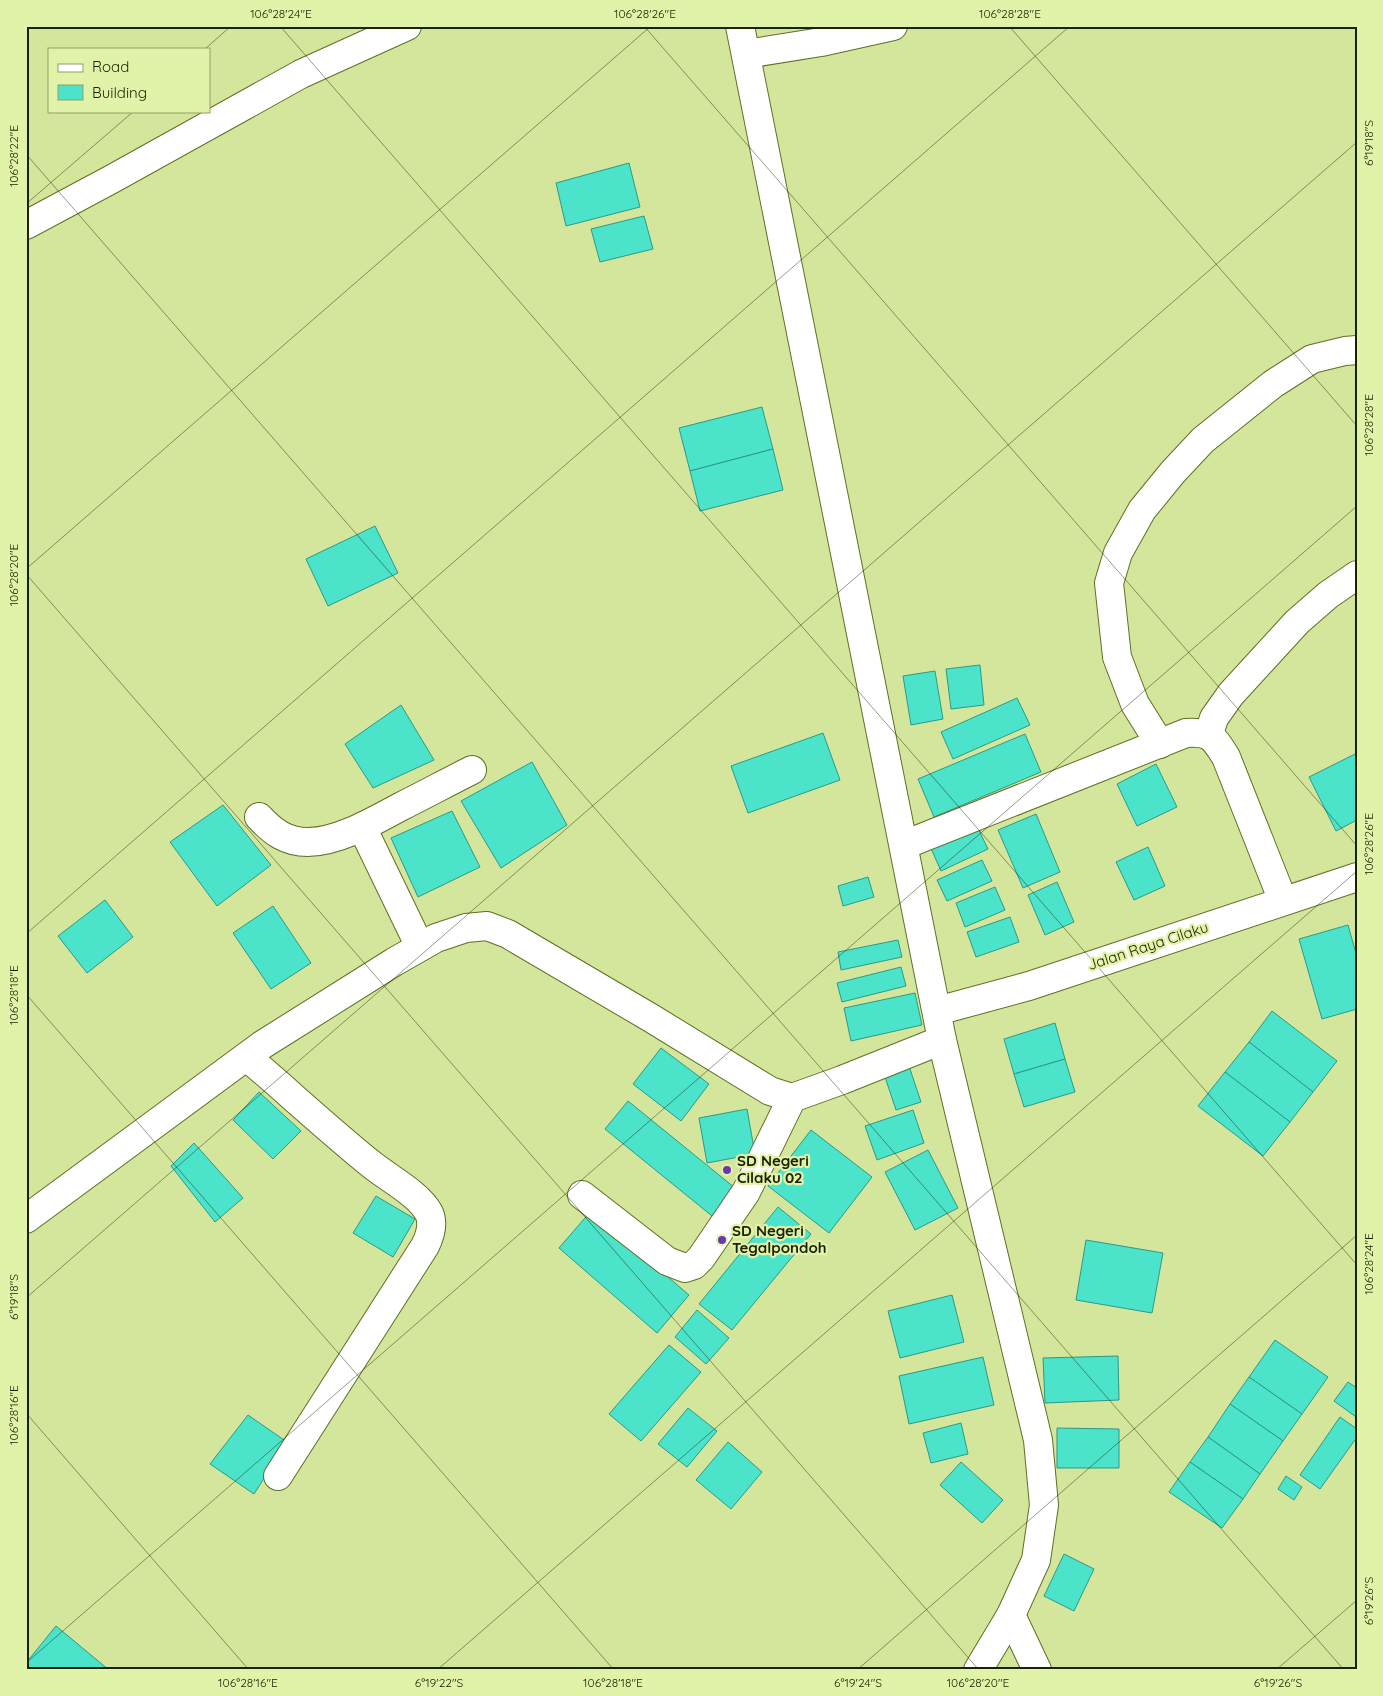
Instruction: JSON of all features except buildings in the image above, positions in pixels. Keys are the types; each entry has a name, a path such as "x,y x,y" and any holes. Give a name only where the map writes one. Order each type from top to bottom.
{"street":[{"path":"26,225 302,74 407,26"},
{"path":"740,26 942,1040 1038,1440 1044,1504 1036,1560 1011,1614 978,1670"},
{"path":"746,54 821,42 893,26"},
{"path":"1160,744 1135,704 1117,657 1109,583 1118,553 1142,510 1203,440 1273,384 1312,359 1357,350"},
{"path":"1209,734 1214,718 1231,694 1297,622 1328,595 1357,575"},
{"path":"904,845 1186,734 1198,732 1209,734 1226,757 1283,901"},
{"path":"259,817 272,831 286,839 309,842 341,836 472,770"},
{"path":"362,827 420,947"},
{"name":"Jalan Raya Cilaku","path":"937,1011 1029,986 1357,877"},
{"path":"26,1219 262,1045 420,947 436,938 466,928 487,926 508,934 770,1091 792,1098 942,1040"},
{"path":"247,1057 371,1164 424,1206 429,1213 431,1221 431,1229 425,1246 278,1476"},
{"path":"582,1195 667,1261 685,1268 694,1265 702,1258 746,1192 792,1098"},
{"path":"1011,1614 1037,1670"}],"place":[{"name":"SD Negeri Cilaku 02","path":"727,1170"},
{"name":"SD Negeri Tegalpondoh","path":"722,1240"}]}
